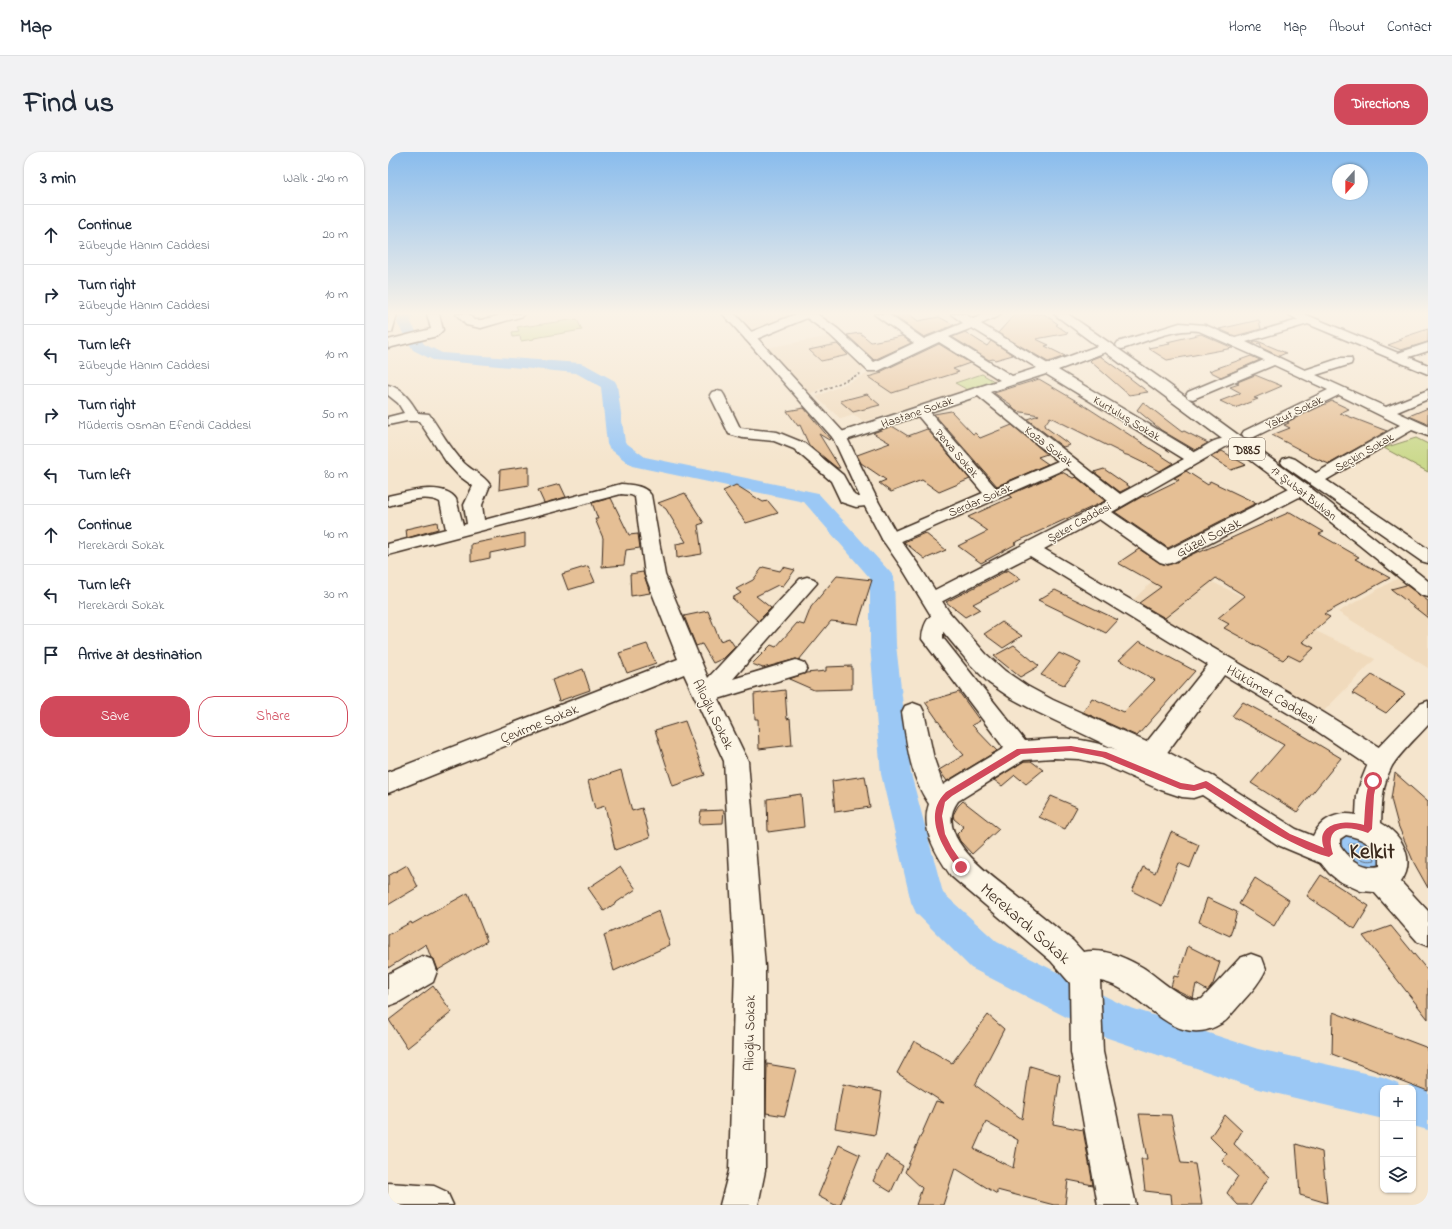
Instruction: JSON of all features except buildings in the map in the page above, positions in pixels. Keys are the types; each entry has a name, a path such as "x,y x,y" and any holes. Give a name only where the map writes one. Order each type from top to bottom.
{"main road":[{"path":"774,363 840,437 870,501 891,539 937,608 978,659 997,677 1019,692 1045,706 1151,755 1206,784 1287,837 1329,854"},
{"path":"868,363 873,368 883,363"},
{"path":"983,363 1011,381"},
{"name":"Kurtuluş Sokak","path":"1037,363 1195,459"},
{"name":"Hastane Sokak","path":"840,437 871,424 980,391 1064,363"},
{"name":"17 Şubat Bulvarı","path":"1138,363 1308,485 1428,557"},
{"name":"17 Şubat Bulvarı","path":"1142,363 1193,394 1276,453 1308,485 1428,591"},
{"path":"1193,394 1267,363"},
{"name":"Hastane Sokak","path":"1282,363 1428,432"},
{"path":"1305,374 1339,363"},
{"path":"1412,363 1428,370"},
{"path":"388,389 403,400 414,417"},
{"name":"Yakut Sokak","path":"1249,434 1339,390"},
{"name":"Koza Sokak","path":"980,391 1118,501"},
{"path":"1386,412 1428,394"},
{"path":"717,395 734,431 743,434 777,438 799,446 837,478 847,498 856,502 870,501"},
{"name":"Perva Sokak","path":"923,408 993,495"},
{"path":"388,421 407,417 424,417 445,452 465,473 478,480 482,485 473,505 466,529"},
{"name":"Seçkin Sokak","path":"1308,485 1412,424"},
{"name":"Şeker Caddesi","path":"937,608 1030,548 1224,442"},
{"name":"Serdar Sokak","path":"891,539 1069,462"},
{"name":"Güzel Sokak","path":"1099,511 1167,558 1308,485"},
{"name":"Alioğlu Sokak","path":"388,550 621,489 635,490 643,495 655,575 690,663 736,761 750,967 747,1171 739,1205"},
{"path":"388,501 422,494 441,495 448,499 466,529"},
{"path":"1030,548 1221,663"},
{"path":"705,694 807,583"},
{"path":"937,608 932,639 1019,751"},
{"name":"Çevirme Sokak","path":"388,783 690,663"},
{"name":"Hükümet Caddesi","path":"1151,755 1221,663 1316,719 1381,761"},
{"path":"705,694 796,668"},
{"path":"1368,829 1370,795 1373,781 1381,761 1428,710"},
{"path":"913,712 924,771 932,790 941,801 949,794 1019,751 1071,748 1087,750 1103,754 1180,786 1194,788 1206,784"},
{"name":"Merekardı Sokak","path":"941,801 938,816 941,834 949,851 961,867 1062,951 1082,974"},
{"path":"1346,824 1357,825 1368,829 1387,844 1393,852 1395,861 1387,875 1370,880 1358,877 1346,871 1336,863 1329,854 1326,845 1327,836 1334,828 1346,824"},
{"path":"1387,875 1428,915"},
{"path":"1387,875 1428,932"},
{"path":"1116,1205 1087,1052 1082,974 1092,965 1111,968 1131,978 1179,1012 1197,1017 1212,1012 1251,969"},
{"path":"388,991 422,971"},
{"path":"388,1202 434,1205"}],"path":[{"path":"805,398 873,368"}],"shaded area":[{"path":"780,363 861,363 867,369 809,394"},
{"path":"890,363 972,363 1002,381 863,422 854,415 841,419 816,397"},
{"path":"1172,563 1375,659 1316,719 1127,606"},
{"path":"1400,577 1428,599 1428,668 1338,612"}],"green space":[{"path":"982,374 994,381 968,390 955,383"},
{"path":"1416,438 1428,444 1428,472 1384,448"}],"water":[{"path":"1351,834 1378,846 1382,866 1372,871 1344,856 1341,842 1344,838"}],"waterway":[{"path":"518,363 580,368 609,385 616,444 639,462 811,497 882,577 883,645 896,774 928,902 984,955 1119,1023 1258,1069 1380,1097"},
{"path":"1416,1106 1428,1109"}],"district":[{"name":"Kelkit","path":"1372,850"}],"route":[{"path":"961,867 949,851 941,834 938,816 941,801 949,794 1019,751 1071,748 1087,750 1103,754 1187,788 1200,787 1206,784 1287,837 1301,844 1329,854 1326,845 1327,836 1330,830 1337,826 1346,824 1357,825 1368,829 1368,812 1373,781"}]}
